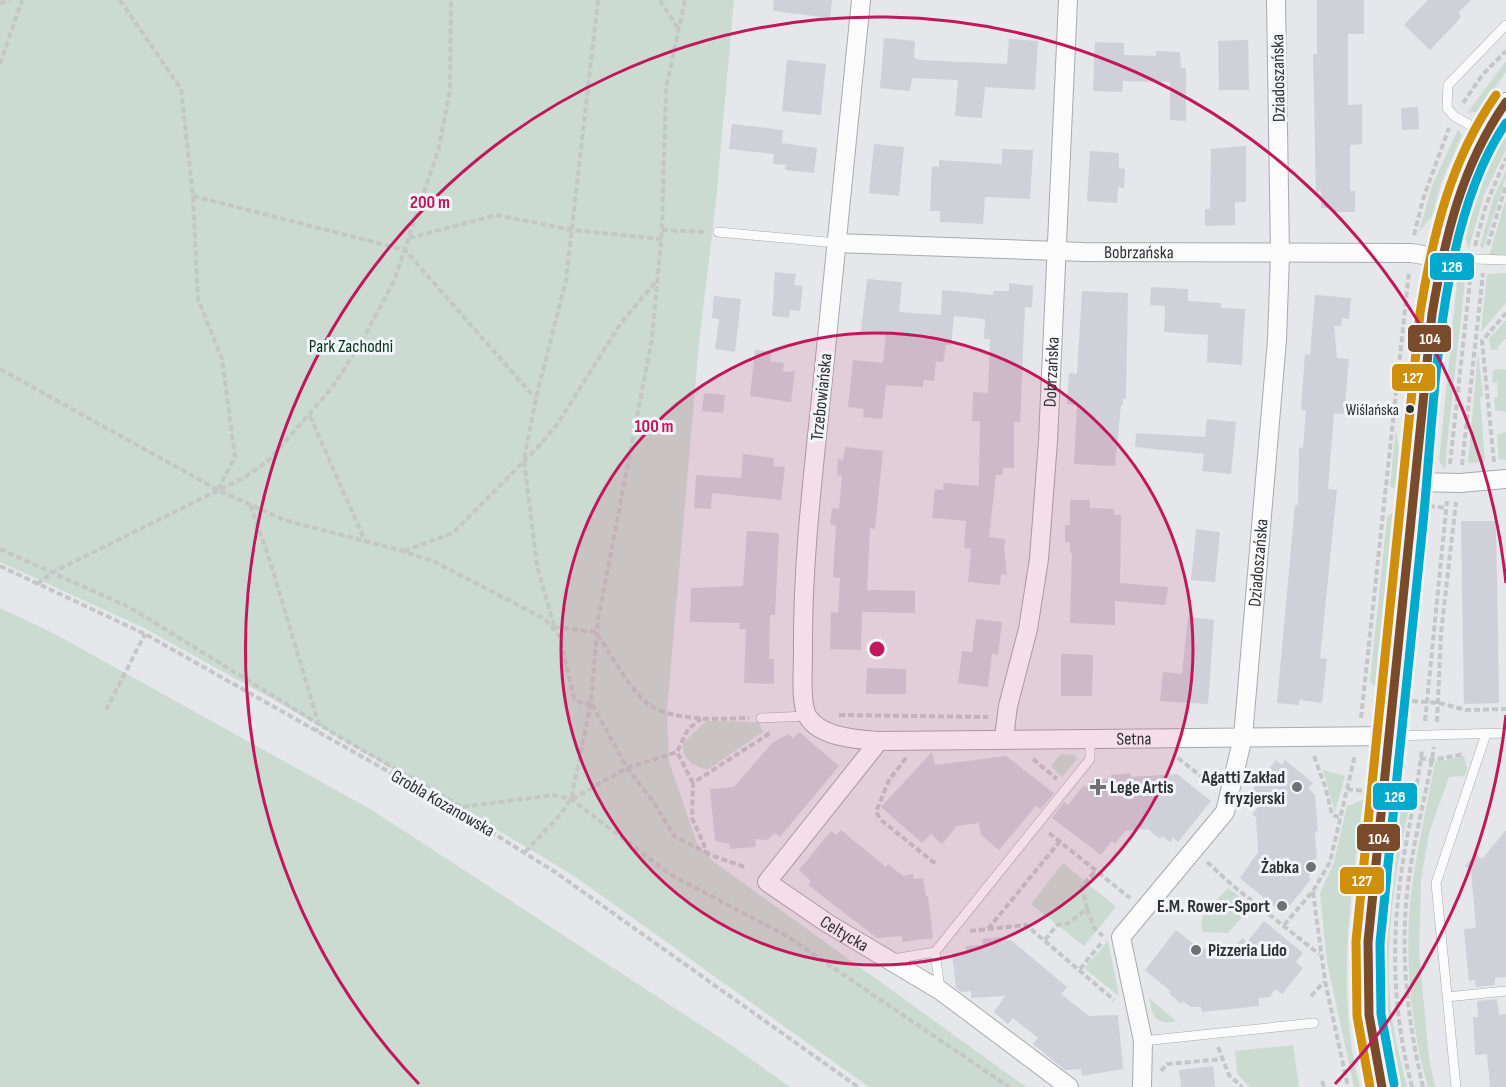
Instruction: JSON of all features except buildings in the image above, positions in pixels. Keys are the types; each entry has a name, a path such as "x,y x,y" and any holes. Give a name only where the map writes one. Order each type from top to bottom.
{"street":[{"name":"Trzebowiańska","path":"800,717 804,695 803,622 809,520 861,0"},
{"name":"Dobrzańska","path":"1004,738 1028,629 1039,559 1048,441 1068,0"},
{"name":"Dziadoszańska","path":"1137,1086 1143,1041 1121,937 1225,812 1243,737 1277,340 1280,255 1276,0"},
{"path":"1382,1087 1370,1036 1366,969 1432,314 1456,197 1484,133 1506,102"},
{"name":"Bobrzańska","path":"836,243 1057,251 1280,255 1411,253 1442,258"},
{"path":"1415,482 1448,483 1501,479"},
{"path":"800,717 826,730 861,740 879,741"},
{"name":"Setna","path":"879,741 1390,736"},
{"name":"Celtycka","path":"879,741 767,882 826,923 940,991 1069,1087"}],"lane":[{"path":"1484,133 1454,116 1447,108 1448,85 1506,25"},
{"path":"718,232 836,243"},
{"path":"1442,258 1506,260"},
{"path":"761,718 800,717"},
{"path":"1456,1087 1436,883 1486,734"},
{"path":"1390,736 1506,734"},
{"path":"889,960 935,952 1090,759 1090,740"},
{"path":"935,952 940,991"},
{"path":"1447,998 1506,991"},
{"path":"1143,1041 1314,1023"}],"path":[{"path":"0,3 10,0"},
{"path":"0,64 22,0"},
{"path":"120,0 181,89 193,196 198,299 222,359 235,457 218,490"},
{"path":"37,584 53,572 243,478 269,459 310,416 331,389 362,341 394,281 438,151 450,90 451,0"},
{"path":"591,703 583,704 574,699 566,659 554,627 537,566 524,459 536,398 566,280 598,0"},
{"path":"660,0 678,27"},
{"path":"525,852 561,814 571,799 591,703 596,632 652,339 662,239 666,88 685,0"},
{"path":"1413,238 1424,196 1454,116 1483,74 1506,51"},
{"path":"1425,721 1473,260 1486,205 1506,158"},
{"path":"1487,248 1506,185"},
{"path":"193,196 405,250 536,398"},
{"path":"409,238 496,215 572,230 662,239"},
{"path":"662,230 718,232"},
{"path":"1284,925 1313,891 1330,862 1355,757 1409,270"},
{"path":"403,551 453,533 558,423 621,322 658,279"},
{"path":"1501,479 1481,341 1506,313"},
{"path":"1464,339 1472,340"},
{"path":"0,369 218,490 250,505 284,520 403,551 435,562 545,618 554,627 596,632 641,697 656,709 701,718 761,718"},
{"path":"310,416 365,541"},
{"path":"250,505 319,725 316,731"},
{"path":"0,549 131,608 319,725 462,807"},
{"name":"Grobla Kozanowska","path":"0,566 145,634 453,808 525,852 858,1087"},
{"path":"106,711 145,634"},
{"path":"1436,702 1466,710 1506,709"},
{"path":"591,703 627,768 655,804 674,836 708,854 744,867"},
{"path":"693,783 800,717 889,714 1007,717"},
{"path":"571,799 627,768 677,752 688,729 701,718"},
{"path":"1423,1087 1413,1043 1406,988 1406,914 1409,877 1434,747"},
{"path":"1412,1087 1397,1019 1395,959 1400,882 1422,748"},
{"path":"1312,750 1332,814 1339,817"},
{"path":"902,753 912,751 889,780 876,812 881,820 937,865"},
{"path":"677,752 693,783 692,818 708,854"},
{"path":"1170,752 1220,792"},
{"path":"1347,753 1355,757"},
{"path":"1420,758 1432,760 1461,753"},
{"path":"1032,758 1062,783 1071,771 1077,775"},
{"path":"1347,789 1368,792"},
{"path":"453,808 553,795 571,799 671,875 785,935 1009,1087"},
{"path":"1400,795 1415,796"},
{"path":"1037,823 1145,909"},
{"path":"987,929 1060,842"},
{"path":"1193,850 1232,885 1320,955"},
{"path":"1096,870 1082,886 1094,928 1105,939"},
{"path":"1313,891 1320,955 1348,1087"},
{"path":"1045,940 1057,925 1067,924 1087,909"},
{"path":"950,933 1026,925 1080,969 1120,1007 1128,1022 1138,1020"},
{"path":"1080,969 1113,930"},
{"path":"1311,996 1325,981"},
{"path":"1213,1034 1229,1075 1242,1087"},
{"path":"1137,1086 1152,1080 1167,1064 1223,1059"},
{"path":"1322,1081 1324,1087"}],"green space":[{"name":"Park Zachodni","path":"0,0 734,0 716,201 699,343 667,710 669,762 697,843 710,859 1026,1087 869,1087 577,878 538,854 285,706 144,628 0,562"},
{"path":"1506,61 1506,72 1477,112 1467,113"},
{"path":"1458,129 1462,135 1442,181 1432,216 1419,232 1432,186"},
{"path":"1506,134 1506,149 1484,195 1469,248 1466,238 1471,209 1485,173"},
{"path":"1506,170 1506,177 1483,249 1480,246 1493,199"},
{"path":"1506,201 1506,255 1489,256 1503,208"},
{"path":"1466,271 1445,470 1439,461 1457,282"},
{"path":"1506,273 1506,303 1481,332 1487,274"},
{"path":"1506,320 1506,338 1497,348 1499,350 1491,350 1489,339"},
{"path":"1478,353 1483,396 1480,397 1485,462 1468,463"},
{"path":"1493,370 1506,370 1506,412 1495,410 1494,398 1498,397 1497,382 1492,383"},
{"path":"1396,428 1401,465 1398,491 1390,486"},
{"path":"1506,432 1506,460 1499,459 1497,435"},
{"path":"1396,512 1377,688 1370,682 1387,517"},
{"path":"0,608 53,633 372,810 728,1043 790,1087 0,1087"},
{"path":"706,721 759,722 763,732 707,770 689,761 683,749 683,743"},
{"path":"1061,754 1075,755 1077,759 1062,777 1051,766"},
{"path":"1464,756 1467,768 1465,776 1449,777 1429,833 1421,880 1419,951 1429,1058 1435,1087 1428,1087 1412,1010 1408,957 1410,904 1415,864 1435,762"},
{"path":"1323,770 1345,776 1335,812"},
{"path":"1363,800 1348,944 1348,1016 1352,1052 1360,1087 1354,1087 1327,962 1320,893 1334,862 1347,806"},
{"path":"1401,802 1408,812 1394,890 1389,972 1393,1024 1407,1087 1400,1087 1388,1039 1383,978"},
{"path":"1063,863 1116,907 1084,946 1031,904"},
{"path":"1228,888 1247,902 1248,910 1228,933 1203,932 1201,926 1205,914"},
{"path":"1108,941 1119,996 1084,968"},
{"path":"1149,998 1175,1020 1174,1022 1158,1020 1151,1009"},
{"path":"1293,1045 1299,1087 1250,1087 1237,1074 1235,1051"}],"transit line":[{"name":"127","path":"1370,1087 1357,1016 1356,941 1420,313 1431,255 1455,172 1480,120 1496,95"},
{"name":"104","path":"1382,1087 1369,1015 1368,942 1432,314 1449,230 1466,177 1490,127 1506,102"},
{"name":"126","path":"1394,1084 1381,1014 1380,943 1423,523 1436,371 1453,262 1466,211 1483,164 1506,123"}],"place":[{"name":"Wiślańska","path":"1410,409"},
{"name":"Lege Artis","path":"1098,787"},
{"name":"Agatti Zakład fryzjerski","path":"1297,787"},
{"name":"Żabka","path":"1311,867"},
{"name":"E.M. Rower-Sport","path":"1282,906"},
{"name":"Pizzeria Lido","path":"1196,950"}]}
